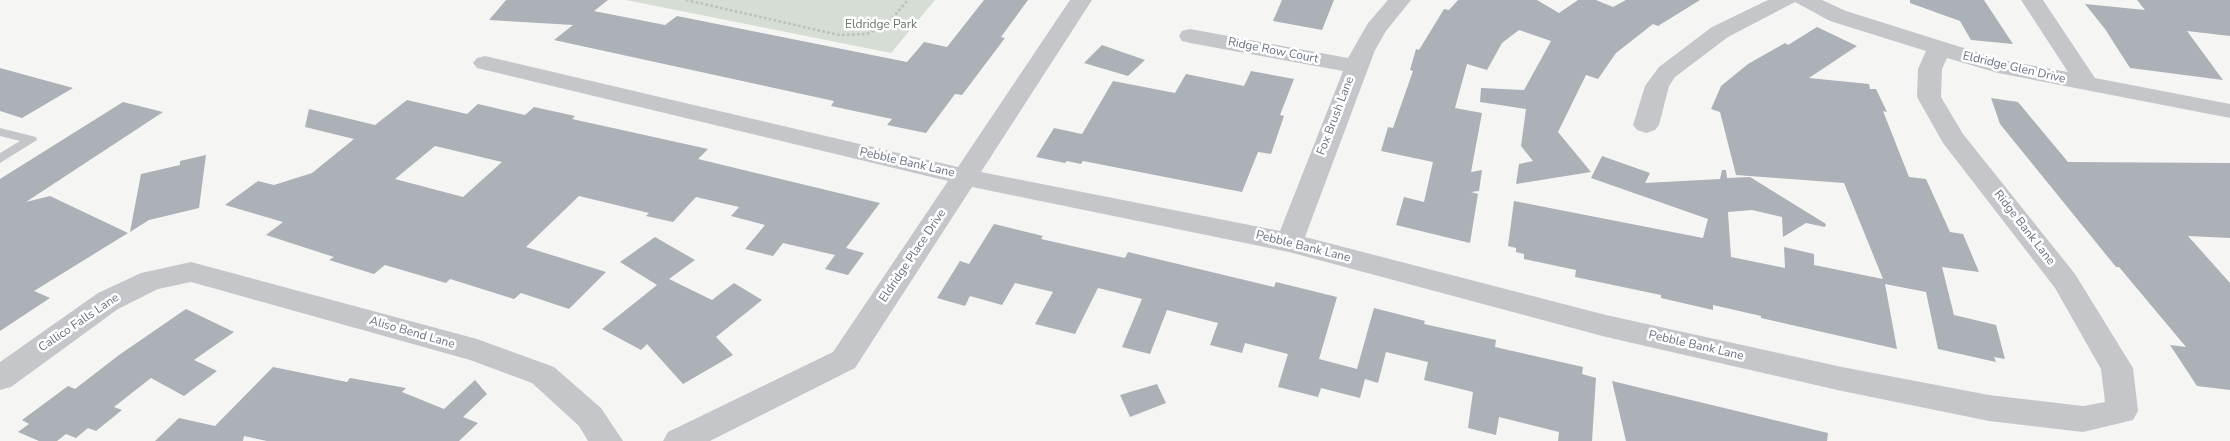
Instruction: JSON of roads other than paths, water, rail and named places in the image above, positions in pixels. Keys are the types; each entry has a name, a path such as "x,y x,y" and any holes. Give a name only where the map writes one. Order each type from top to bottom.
{"street":[{"name":"Eldridge Place Drive","path":"680,441 844,360 1081,0"},
{"name":"Fox Brush Lane","path":"1289,242 1356,66 1376,28 1400,0"},
{"path":"1646,125 1657,86 1667,72 1720,32 1785,0"},
{"name":"Eldridge Glen Drive","path":"1804,0 1838,16 1998,66 2088,85 2230,111"},
{"path":"2032,0 2088,85"},
{"name":"Ridge Row Court","path":"1190,36 1356,66"},
{"name":"Ridge Bank Lane","path":"1939,49 1930,69 1929,97 1952,137 2065,281 2117,368 2122,411"},
{"name":"Pebble Bank Lane","path":"485,63 965,177 1289,242 1606,326 1881,387 1988,408 2083,418 2122,411"},
{"name":"Callico Falls Lane","path":"0,378 108,301 151,280 191,272"},
{"name":"Aliso Bend Lane","path":"191,272 477,351 543,375 590,417 606,441"}],"lane":[{"path":"0,132 31,140 0,159"}],"park label":[{"name":"Eldridge Park","path":"881,25"}]}
